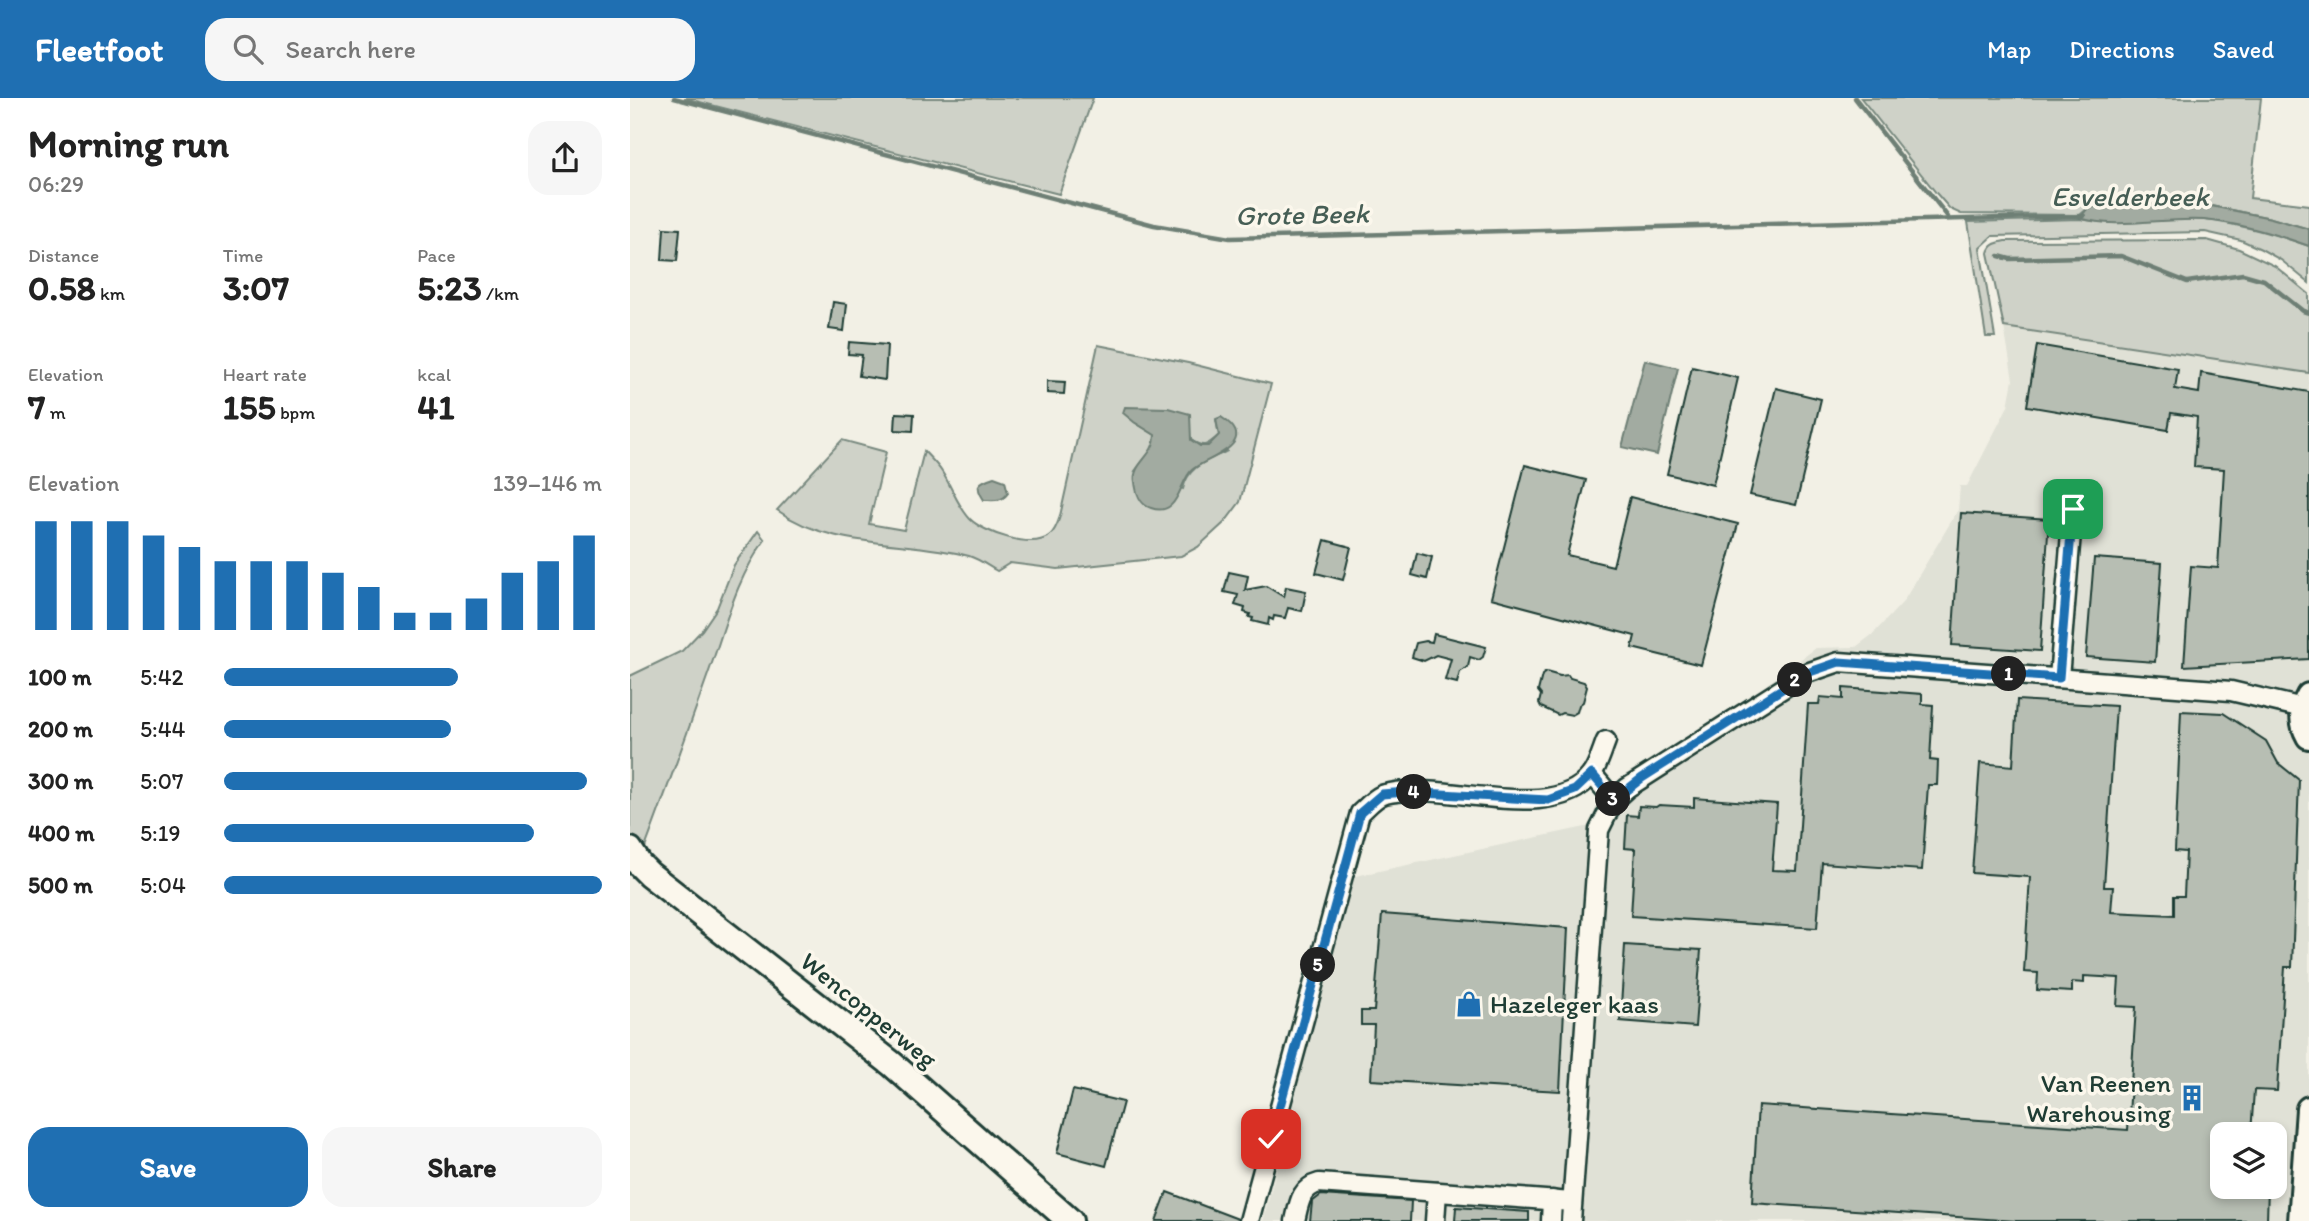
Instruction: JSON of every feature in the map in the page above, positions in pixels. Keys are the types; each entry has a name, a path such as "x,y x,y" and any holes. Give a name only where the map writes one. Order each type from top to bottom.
{"street":[{"path":"2059,678 2073,509"},
{"path":"1571,1221 1598,840 1602,822 1614,800 1627,788 1674,757 1807,673 1839,662 2231,691 2306,702 2304,728 2309,736"},
{"path":"1249,1221 1360,813 1382,794 1406,792 1548,800 1575,790 1592,774 1606,741"},
{"path":"1592,774 1614,800"},
{"name":"Wencopperweg","path":"633,862 892,1064 1070,1221"},
{"path":"2301,1221 2309,1109"},
{"path":"1294,1221 1303,1192 1319,1183 1572,1202"},
{"path":"1435,1221 1437,1192"},
{"path":"1551,1221 1552,1200"}],"shaded area":[{"path":"684,98 1093,98 1059,194"},
{"path":"1861,98 2261,98 2250,198 2309,205 2309,229 2271,218 2201,204 2106,205 2088,208 2080,215 1961,214 1950,209 1937,194"},
{"name":"Esvelderbeek","path":"2201,204 2271,218 2309,229 2309,246 2217,221 2109,223 2080,218 2088,208 2094,207"},
{"path":"2080,219 2111,222 2204,220 2270,234 2309,246 2309,283 2281,260 2261,249 2241,240 2205,232 1993,236 1980,248 1995,337 1986,337 1968,222"},
{"path":"2207,240 2239,249 2275,266 2309,294 2309,373 2004,327 1988,253 1996,243"},
{"path":"2004,327 2309,373 2309,1221 1263,1221 1351,877 1590,826 1598,801 1626,774 1747,699 1816,648 1856,647 1873,634 1903,602 1958,510 1960,486 1967,486 2008,406 2013,380"},
{"path":"1098,345 1188,363 1271,384 1240,502 1225,522 1198,547 1181,556 1058,569 1010,563 997,571 969,556 821,532 798,523 777,510 842,440 886,452 869,524 904,530 924,451 942,472 965,514 986,530 1009,538 1032,541 1050,535 1060,516","holes":["1221,417 1227,451 1194,470 1183,489 1135,471 1155,445 1155,435 1134,422 1189,432 1191,440 1203,445 1219,435 1216,420"]},
{"path":"1645,360 1678,368 1657,455 1622,447"},
{"path":"1125,407 1168,408 1190,414 1191,440 1200,446 1208,446 1219,435 1216,419 1221,417 1232,426 1236,434 1234,442 1188,474 1178,496 1168,508 1151,508 1139,498 1135,476 1136,470 1151,449 1155,435 1123,413"},
{"path":"994,477 1005,481 1008,493 1000,499 984,500 979,485"},
{"path":"758,531 765,540 747,569 734,600 642,856 630,837 630,676 682,651 702,630 717,608 734,565"}],"building":[{"path":"664,228 680,229 677,261 662,260"},
{"path":"833,302 847,304 844,331 829,329"},
{"path":"849,342 887,345 885,380 859,376 862,355 848,354"},
{"path":"2037,345 2178,369 2175,389 2199,393 2201,373 2309,392 2309,659 2184,666 2191,566 2218,568 2224,469 2194,467 2197,417 2171,413 2168,430 2027,406"},
{"path":"1692,367 1738,378 1713,485 1667,474"},
{"path":"1047,381 1065,382 1064,394 1047,393"},
{"path":"1776,388 1821,399 1796,505 1750,495"},
{"path":"896,413 914,414 913,431 895,430"},
{"path":"1525,465 1586,480 1567,555 1613,566 1630,497 1738,524 1701,665 1632,648 1635,636 1491,598"},
{"path":"2051,493 2064,494 2062,507 2050,506"},
{"path":"1961,513 2049,519 2040,651 1952,645"},
{"path":"1325,540 1351,547 1343,580 1316,573"},
{"path":"1417,553 1432,557 1427,579 1412,575"},
{"path":"2094,558 2162,563 2155,662 2086,657"},
{"path":"1229,572 1248,576 1245,590 1266,586 1284,597 1286,587 1306,591 1302,611 1288,608 1285,618 1269,618 1268,625 1252,621 1250,614 1244,612 1245,608 1235,605 1238,595 1224,592"},
{"path":"1434,634 1486,647 1479,660 1470,657 1468,667 1460,672 1457,683 1445,680 1451,659 1436,655 1424,661 1412,657 1416,643 1432,642"},
{"path":"1546,672 1568,675 1584,682 1587,687 1577,712 1572,715 1558,715 1541,707 1541,695 1538,691 1542,675"},
{"path":"1843,688 1922,694 1922,704 1933,705 1930,760 1938,761 1937,785 1928,785 1922,870 1822,863 1817,928 1631,916 1635,849 1625,848 1627,815 1638,816 1639,806 1694,807 1694,798 1777,804 1772,870 1797,871 1808,704 1819,704 1820,697 1843,699"},
{"path":"2017,700 2116,706 2104,887 2113,887 2111,912 2174,915 2174,896 2184,896 2186,852 2175,851 2181,711 2223,713 2266,741 2278,763 2299,780 2292,967 2285,967 2277,1091 2254,1090 2252,1122 2210,1122 2210,1199 2268,1199 2267,1221 2016,1221 1752,1203 1758,1105 2128,1130 2136,1007 2117,1006 2119,978 2084,976 2084,983 2072,982 2072,992 2037,990 2038,973 2024,972 2030,877 1972,873 1980,763 2013,766"},
{"path":"1382,914 1568,928 1560,1091 1371,1080 1374,1025 1361,1025 1361,1011 1374,1011"},
{"path":"1625,945 1701,950 1695,1027 1620,1021"},
{"path":"1073,1090 1123,1102 1106,1166 1057,1153"},
{"path":"1167,1192 1238,1219 1238,1221 1156,1221"},
{"path":"1321,1195 1411,1201 1410,1221 1310,1221 1312,1202"},
{"path":"1456,1207 1529,1212 1529,1221 1455,1221"}],"waterway":[{"name":"Grote Beek","path":"674,98 1154,225 1230,238 2084,216"},
{"path":"1855,98 1948,217"},
{"path":"1999,256 2010,259 2121,256 2187,282 2243,274 2264,280 2309,313"}],"place":[{"name":"Hazeleger kaas","path":"1469,1004"},
{"name":"Van Reenen Warehousing","path":"2192,1098"}],"route":[{"path":"1271,1139 1360,813 1382,794 1406,792 1548,800 1575,790 1592,774 1614,800 1642,778 1807,673 1839,662 2059,678 2073,509"}]}
